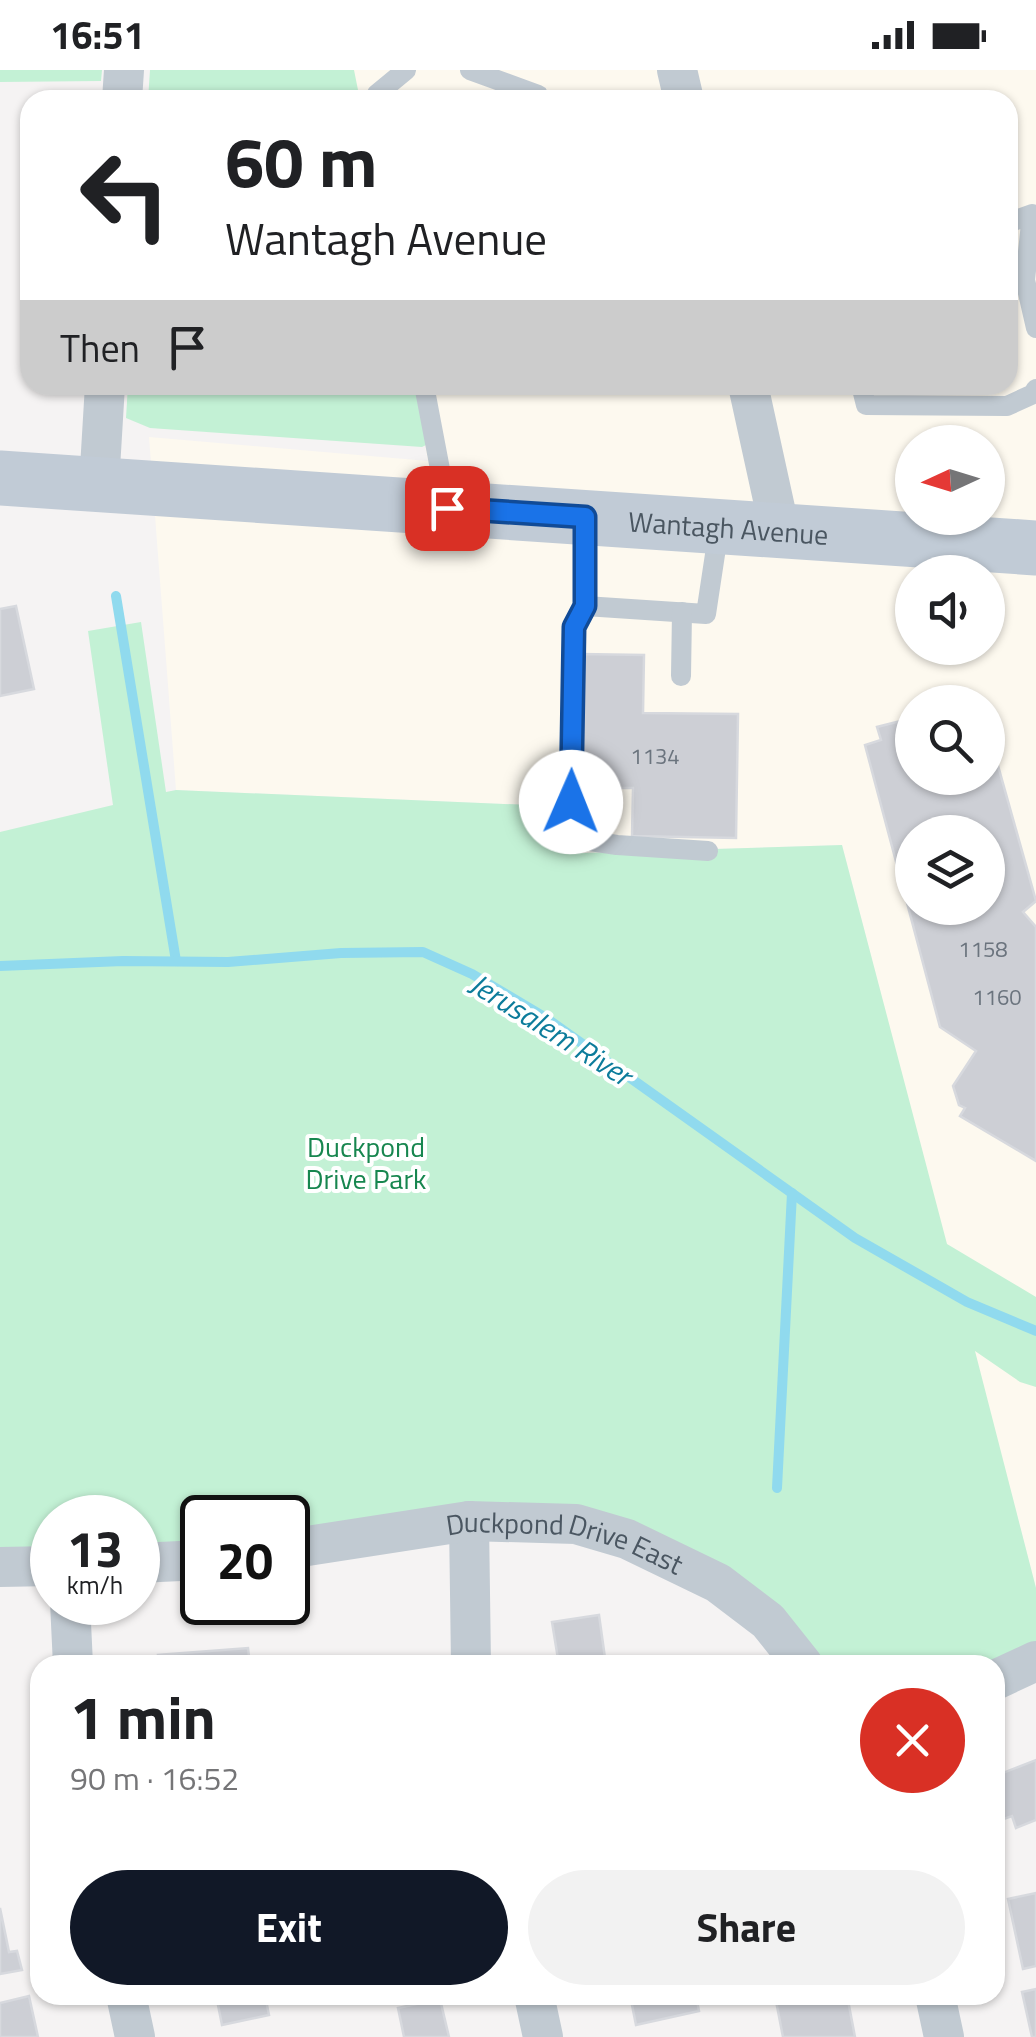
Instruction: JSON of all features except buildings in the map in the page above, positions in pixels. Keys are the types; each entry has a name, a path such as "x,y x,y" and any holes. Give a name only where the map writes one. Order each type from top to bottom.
{"main road":[{"name":"Wantagh Avenue","path":"0,478 1036,548"}],"street":[{"path":"99,485 104,395"},
{"path":"750,395 780,532"},
{"path":"470,1521 471,1655"},
{"name":"Duckpond Drive East","path":"310,1546 470,1521 576,1524 626,1539 718,1583 768,1621 796,1655"},
{"path":"0,1566 30,1566"},
{"path":"71,1625 73,1655"},
{"path":"1005,1676 1036,1662"},
{"path":"128,2005 136,2037"},
{"path":"536,2005 543,2037"},
{"path":"937,2005 944,2037"}],"lane":[{"path":"382,90 406,70"},
{"path":"470,70 522,90"},
{"path":"1018,219 1032,214 1025,280 1036,328"},
{"path":"864,395 866,405 1008,406 1036,389"},
{"path":"426,395 447,508"},
{"path":"585,517 585,606 574,627 570,838 617,846 708,851"},
{"path":"585,606 706,614 719,526"},
{"path":"681,676 682,612"}],"shaded area":[{"path":"347,70 1036,70 1036,1588 842,845 580,853 554,806 176,790 149,437 428,461 415,395 1018,395 1018,90 351,90"}],"green space":[{"path":"0,70 102,70 101,81 0,82"},
{"path":"150,70 354,70 358,90 149,90"},
{"path":"127,395 418,395 428,444 422,447 150,428 126,418"},
{"name":"Duckpond Drive Park","path":"141,622 166,792 554,806 581,853 842,845 947,1244 1036,1297 1036,1387 1020,1382 975,1351 1036,1588 1036,1658 1005,1663 1005,1655 797,1655 636,1537 310,1543 310,1495 180,1495 180,1554 160,1555 160,1495 30,1495 30,1559 0,1560 0,832 113,805 88,631"}],"waterway":[{"path":"116,596 176,961"},
{"name":"Jerusalem River","path":"0,966 228,962 341,953 423,952 472,974 546,1018 855,1238 967,1302 1036,1331"},
{"path":"777,1488 792,1193"}],"route":[{"path":"447,508 585,517 585,606 574,627 571,802"}]}
